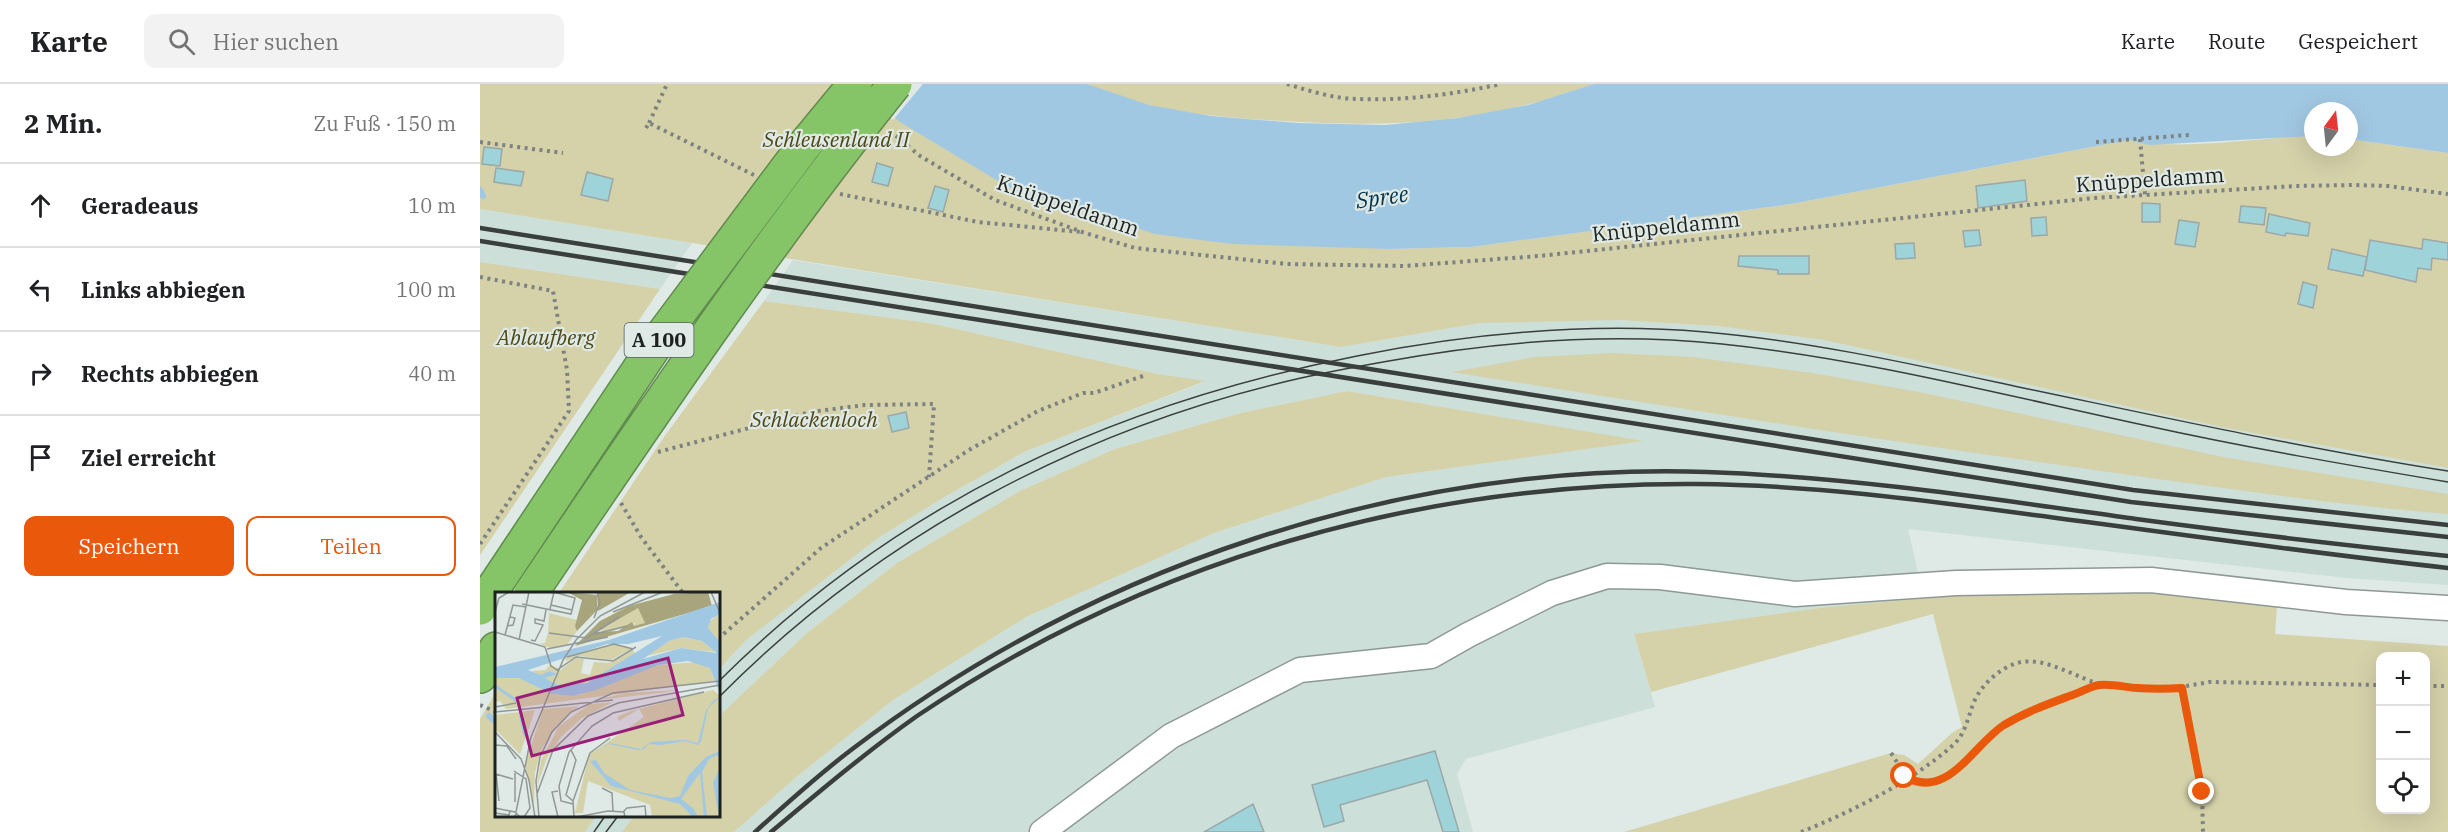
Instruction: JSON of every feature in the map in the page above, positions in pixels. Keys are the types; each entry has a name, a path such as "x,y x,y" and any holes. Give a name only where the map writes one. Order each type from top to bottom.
{"highway":[{"name":"A 100","path":"480,608 658,341 803,147 855,84"},
{"name":"A 100","path":"532,592 686,364 831,164 895,84"},
{"path":"480,676 495,651"}],"lane":[{"path":"1042,832 1171,736 1300,670 1431,656 1552,594 1607,576 1660,577 1795,594 1956,584 2151,580 2346,602 2448,608"}],"path":[{"path":"667,84 648,125 753,175 764,177"},
{"path":"1287,84 1329,95 1358,99 1449,95 1501,84"},
{"path":"2096,142 2189,135"},
{"path":"2140,139 2145,195"},
{"path":"480,142 563,153"},
{"name":"Knüppeldamm","path":"909,147 920,156 995,200 1085,233 1135,248 1287,264 1404,266 1539,256 2094,198 2296,186 2354,185 2388,186 2448,194"},
{"path":"829,192 978,222 1034,227 1057,232 1085,233"},
{"path":"480,277 553,291 563,343 569,411 480,544"},
{"path":"720,637 821,548 969,450 1038,411 1083,393 1094,393 1143,375"},
{"path":"651,454 810,412 865,405 934,404 929,477"},
{"path":"1801,832 1862,803 1907,778 1953,745 1964,732 1977,696 1998,673 2007,667 2025,662 2037,663 2071,671 2103,685"},
{"path":"1891,753 1907,778 1921,783 1936,783 1963,764 2003,726 2046,704 2091,686 2182,688 2209,682 2376,685"},
{"path":"2430,686 2448,686"},
{"path":"2182,688 2202,792 2204,832"},
{"path":"480,705 495,712"}],"shaded area":[{"path":"480,209 692,243 660,289 480,262"},
{"path":"793,260 1341,347 1480,323 1548,320 1619,320 1717,326 1824,340 2226,428 2448,468 2448,585 2347,578 1908,529 1924,599 1827,607 1634,634 1655,707 1466,759 1457,774 1473,832 734,832 795,778 893,700 1026,617 1214,533 1386,477 1640,441 1347,391 1241,413 1115,449 1020,491 897,563 807,633 720,715 720,668 746,640 878,538 1024,452 1204,382 1158,374 929,323 764,301"},
{"path":"595,817 633,817 622,832 585,832"}],"green space":[{"name":"Schleusenland II","path":"480,84 858,84 1320,245 1391,249 1471,247 1791,204 2129,140 2161,144 2197,144 2304,136 2304,156 2358,156 2358,140 2448,153 2448,468 2226,428 1824,340 1717,326 1619,320 1480,323 1341,347 480,209"},
{"path":"1087,84 1594,84 1545,100 1495,112 1426,121 1356,124 1231,117 1168,109 1126,99"},
{"name":"Ablaufberg","path":"480,262 660,289 480,555"},
{"name":"Schlackenloch","path":"764,301 929,323 1158,374 1205,381 1024,452 946,496 878,538 746,640 720,668 720,592 560,592 664,437"},
{"path":"1614,353 1692,357 1812,373 1919,392 2228,458 2448,494 2448,514 2305,499 2067,466 1452,372 1535,357"},
{"path":"1347,391 1643,441 1386,477 1214,533 1026,617 893,700 795,778 734,832 622,832 633,817 720,817 720,715 807,633 897,563 1020,491 1115,449 1241,413"},
{"path":"2144,591 2277,606 2275,634 2448,646 2448,832 1624,832 1891,753 1904,755 1918,764 1952,733 1962,727 1933,614 1651,692 1634,634 1827,607 1988,593"},
{"path":"495,694 495,817 595,817 585,832 480,832 480,719"}],"water":[{"name":"Spree","path":"858,84 1087,84 1149,105 1211,116 1298,123 1385,125 1458,118 1528,105 1594,84 2448,84 2448,153 2358,140 2358,102 2304,102 2304,136 2149,145 2129,140 1791,204 1471,247 1391,249 1232,244 1155,234 1008,187 900,122"}],"pier":[{"path":"855,84 923,84 893,120"}],"building":[{"path":"484,147 502,149 500,166 482,164"},
{"path":"877,163 893,168 888,186 872,182"},
{"path":"496,168 524,172 521,186 494,182"},
{"path":"587,172 613,179 608,201 581,195"},
{"path":"2025,180 2027,201 1978,208 1976,186"},
{"path":"935,186 949,190 943,212 928,208"},
{"path":"2142,203 2160,204 2160,222 2142,222"},
{"path":"2241,206 2266,208 2264,225 2239,222"},
{"path":"2269,214 2310,223 2308,236 2286,233 2285,236 2266,232"},
{"path":"2046,217 2047,235 2032,236 2031,218"},
{"path":"2179,220 2199,223 2195,247 2175,244"},
{"path":"1979,230 1981,245 1965,247 1963,231"},
{"path":"2423,239 2448,243 2448,260 2432,258 2431,270 2418,268 2416,282 2365,270 2370,240 2422,249"},
{"path":"1914,243 1915,258 1896,259 1895,244"},
{"path":"2332,249 2367,257 2363,276 2328,269"},
{"path":"1739,256 1809,256 1809,274 1778,274 1778,270 1738,266"},
{"path":"2303,282 2317,286 2313,308 2298,304"},
{"path":"906,412 909,428 892,432 888,416"},
{"path":"1435,751 1459,832 1443,832 1427,780 1340,805 1344,821 1324,827 1312,785"},
{"path":"1253,804 1264,832 1204,832"}],"waterway":[{"path":"480,190 483,196"},
{"path":"489,716 495,721"}],"tram line":[{"path":"720,680 787,618 859,562 934,513 1012,470 1094,433 1178,402 1266,377 1357,356 1443,341 1530,332 1617,328 1705,332 1783,341 1899,362 2284,442 2448,471"},
{"path":"720,696 780,640 846,587 915,539 987,496 1062,459 1139,426 1219,399 1301,378 1468,349 1552,341 1637,339 1679,340 1776,351 1936,379 2223,442 2448,482"},
{"path":"594,832 604,817"},
{"path":"606,832 617,817"}],"railway":[{"path":"480,228 2133,490 2448,525"},
{"path":"480,241 2131,502 2448,537"},
{"path":"755,832 851,750 945,685 1044,628 1148,579 1255,538 1366,507 1479,485 1593,474 1707,472 1761,475 1922,490 2214,529 2448,556"},
{"path":"771,832 861,758 917,716 1006,661 1098,614 1192,574 1290,541 1389,515 1490,497 1593,487 1697,484 1824,490 1992,509 2448,568"}],"route":[{"path":"1904,776 1921,783 1936,783 1963,764 2003,726 2024,714 2091,686 2182,688 2202,792"}]}
